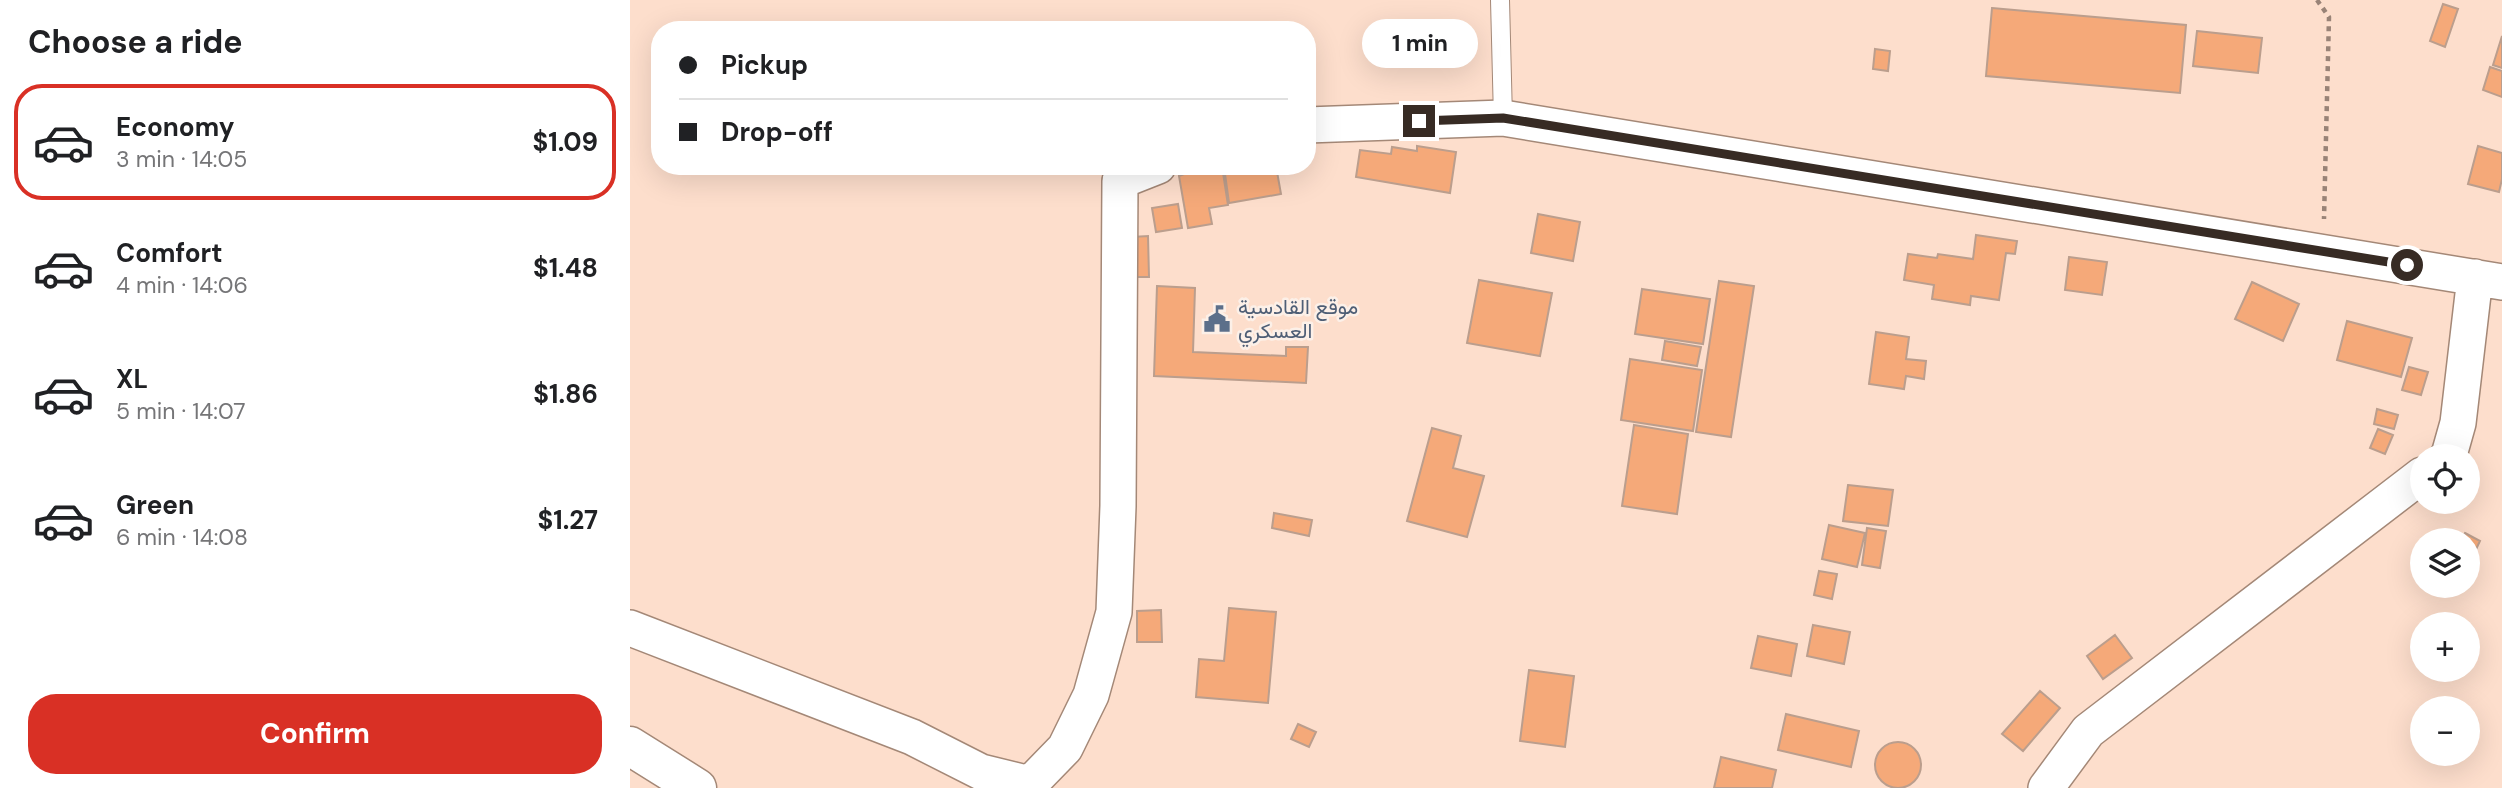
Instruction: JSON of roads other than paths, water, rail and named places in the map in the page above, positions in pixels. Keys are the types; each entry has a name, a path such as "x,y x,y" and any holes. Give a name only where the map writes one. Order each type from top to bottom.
{"street":[{"path":"1316,125 1503,118 2488,280 2452,444"},
{"path":"630,628 912,737 981,772 1030,784 1065,748 1091,695 1114,612 1118,506 1120,181 1135,175"},
{"path":"2046,788 2088,731 2410,484"},
{"path":"630,747 697,788"}],"lane":[{"path":"1500,0 1503,118"}],"place":[{"name":"موقع القادسية العسكري","path":"1217,319"}]}
